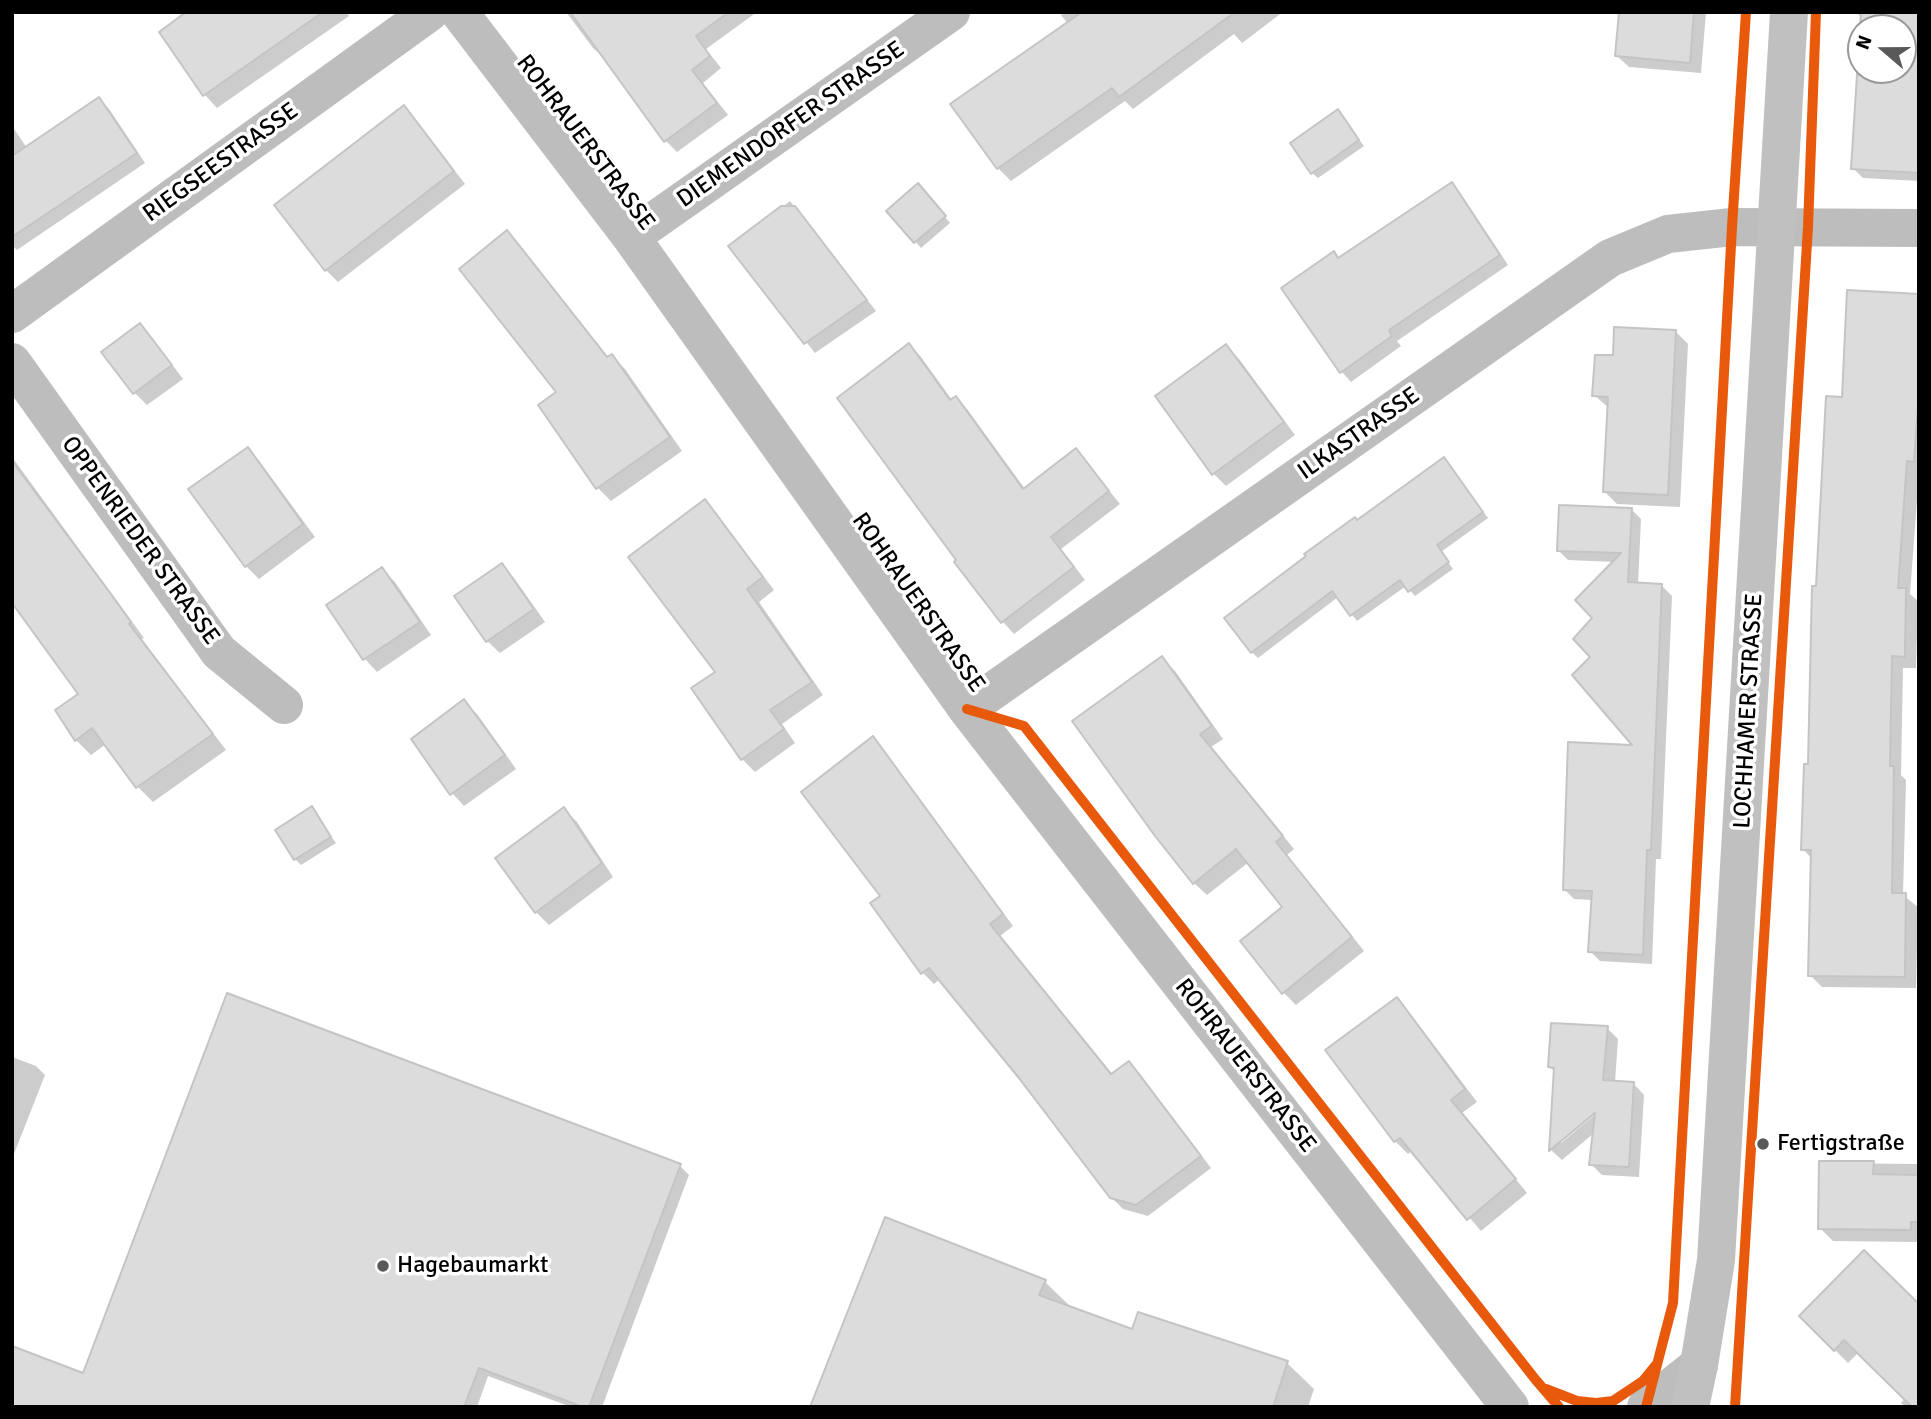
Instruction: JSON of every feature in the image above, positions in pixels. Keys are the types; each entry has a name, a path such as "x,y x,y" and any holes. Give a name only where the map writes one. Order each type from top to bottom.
{"main road":[{"name":"LOCHHAMER STRASSE","path":"1690,1407 1716,1260 1789,12"}],"street":[{"name":"RIEGSEESTRASSE","path":"12,314 430,12"},
{"name":"ROHRAUERSTRASSE","path":"459,12 631,237 967,709 1510,1407"},
{"name":"DIEMENDORFER STRASSE","path":"631,237 951,12"},
{"name":"ILKASTRASSE","path":"967,709 1610,258 1668,234 1732,227 1919,228"},
{"name":"OPPENRIEDER STRASSE","path":"12,362 219,652 284,705"},
{"path":"1646,1407 1699,1365"}],"building":[{"path":"186,12 323,12 203,96 159,32"},
{"path":"570,12 729,12 696,36 710,56 692,70 717,103 664,142"},
{"path":"1082,12 1235,12 1119,97 1112,88 997,169 950,104"},
{"path":"1619,12 1694,12 1690,63 1615,56"},
{"path":"1861,12 1919,12 1919,173 1851,169 1856,84 1917,84 1917,14"},
{"path":"99,97 137,153 12,237 12,156"},
{"path":"404,105 454,171 325,271 274,205"},
{"path":"1338,109 1359,140 1311,174 1290,143"},
{"path":"1452,182 1500,255 1389,330 1392,336 1340,373 1281,288 1334,251 1338,258"},
{"path":"918,183 946,216 914,243 886,211"},
{"path":"781,206 795,206 867,300 804,344 728,246"},
{"path":"507,230 607,357 612,354 670,437 596,489 538,405 556,392 459,269"},
{"path":"1847,290 1919,294 1919,389 1914,462 1907,461 1898,588 1906,588 1905,657 1892,656 1892,893 1906,893 1905,977 1808,976 1811,850 1801,850 1804,764 1808,764 1812,586 1816,586 1826,396 1842,397"},
{"path":"140,323 172,365 133,394 101,352"},
{"path":"1614,327 1676,330 1668,495 1603,492 1608,397 1592,396 1595,355 1613,355"},
{"path":"909,343 950,400 956,396 1023,489 1076,448 1109,491 1051,537 1074,567 1001,623 837,398"},
{"path":"1226,344 1284,422 1212,475 1155,396"},
{"path":"248,447 303,524 245,567 188,489"},
{"path":"1444,457 1483,512 1437,545 1449,562 1408,592 1400,580 1350,616 1332,591 1251,653 1224,618 1306,556 1304,554 1355,517 1357,520"},
{"path":"12,461 111,594 131,622 129,624 213,734 136,788 92,728 75,741 55,710 78,694 12,603"},
{"path":"705,499 763,577 747,589 812,682 770,710 784,729 741,760 691,688 715,672 628,557"},
{"path":"1559,505 1632,508 1628,582 1662,584 1651,850 1647,850 1643,955 1588,952 1592,891 1563,890 1568,742 1632,745 1572,675 1590,657 1573,639 1592,618 1575,600 1621,553 1557,551"},
{"path":"502,563 534,609 486,642 454,596"},
{"path":"382,567 420,622 363,660 326,605"},
{"path":"1162,656 1212,726 1200,734 1283,836 1276,842 1352,937 1282,994 1240,941 1282,907 1236,849 1193,884 1072,721"},
{"path":"464,699 505,755 450,795 411,739"},
{"path":"873,736 1003,914 990,924 1111,1074 1129,1061 1201,1156 1136,1205 1110,1198 1019,1078 929,968 921,974 870,903 880,896 801,792"},
{"path":"312,806 331,837 294,860 275,830"},
{"path":"564,807 602,863 535,913 495,858"},
{"name":"Hagebaumarkt","path":"227,993 681,1164 589,1407 479,1368 464,1407 12,1407 12,1346 83,1373"},
{"path":"1397,997 1465,1089 1451,1100 1516,1179 1467,1220 1400,1138 1394,1142 1325,1050"},
{"path":"1551,1023 1608,1026 1603,1080 1634,1082 1629,1167 1589,1165 1595,1113 1549,1151 1554,1068 1548,1067"},
{"path":"1819,1161 1874,1161 1873,1174 1919,1175 1919,1222 1911,1222 1911,1230 1818,1229"},
{"path":"885,1217 1046,1280 1039,1295 1132,1329 1138,1312 1288,1361 1273,1407 810,1407"},
{"path":"1864,1250 1919,1304 1919,1407 1912,1407 1844,1340 1834,1351 1799,1316"}],"cycle path":[{"path":"1646,1407 1673,1303 1746,12"},
{"path":"1735,1407 1808,227 1816,12"},
{"path":"967,709 1024,726 1559,1407"},
{"path":"1546,1389 1577,1401 1613,1401 1643,1381 1656,1365"}],"place":[{"name":"Fertigstraße","path":"1763,1144"},
{"name":"Hagebaumarkt","path":"383,1266"}]}
